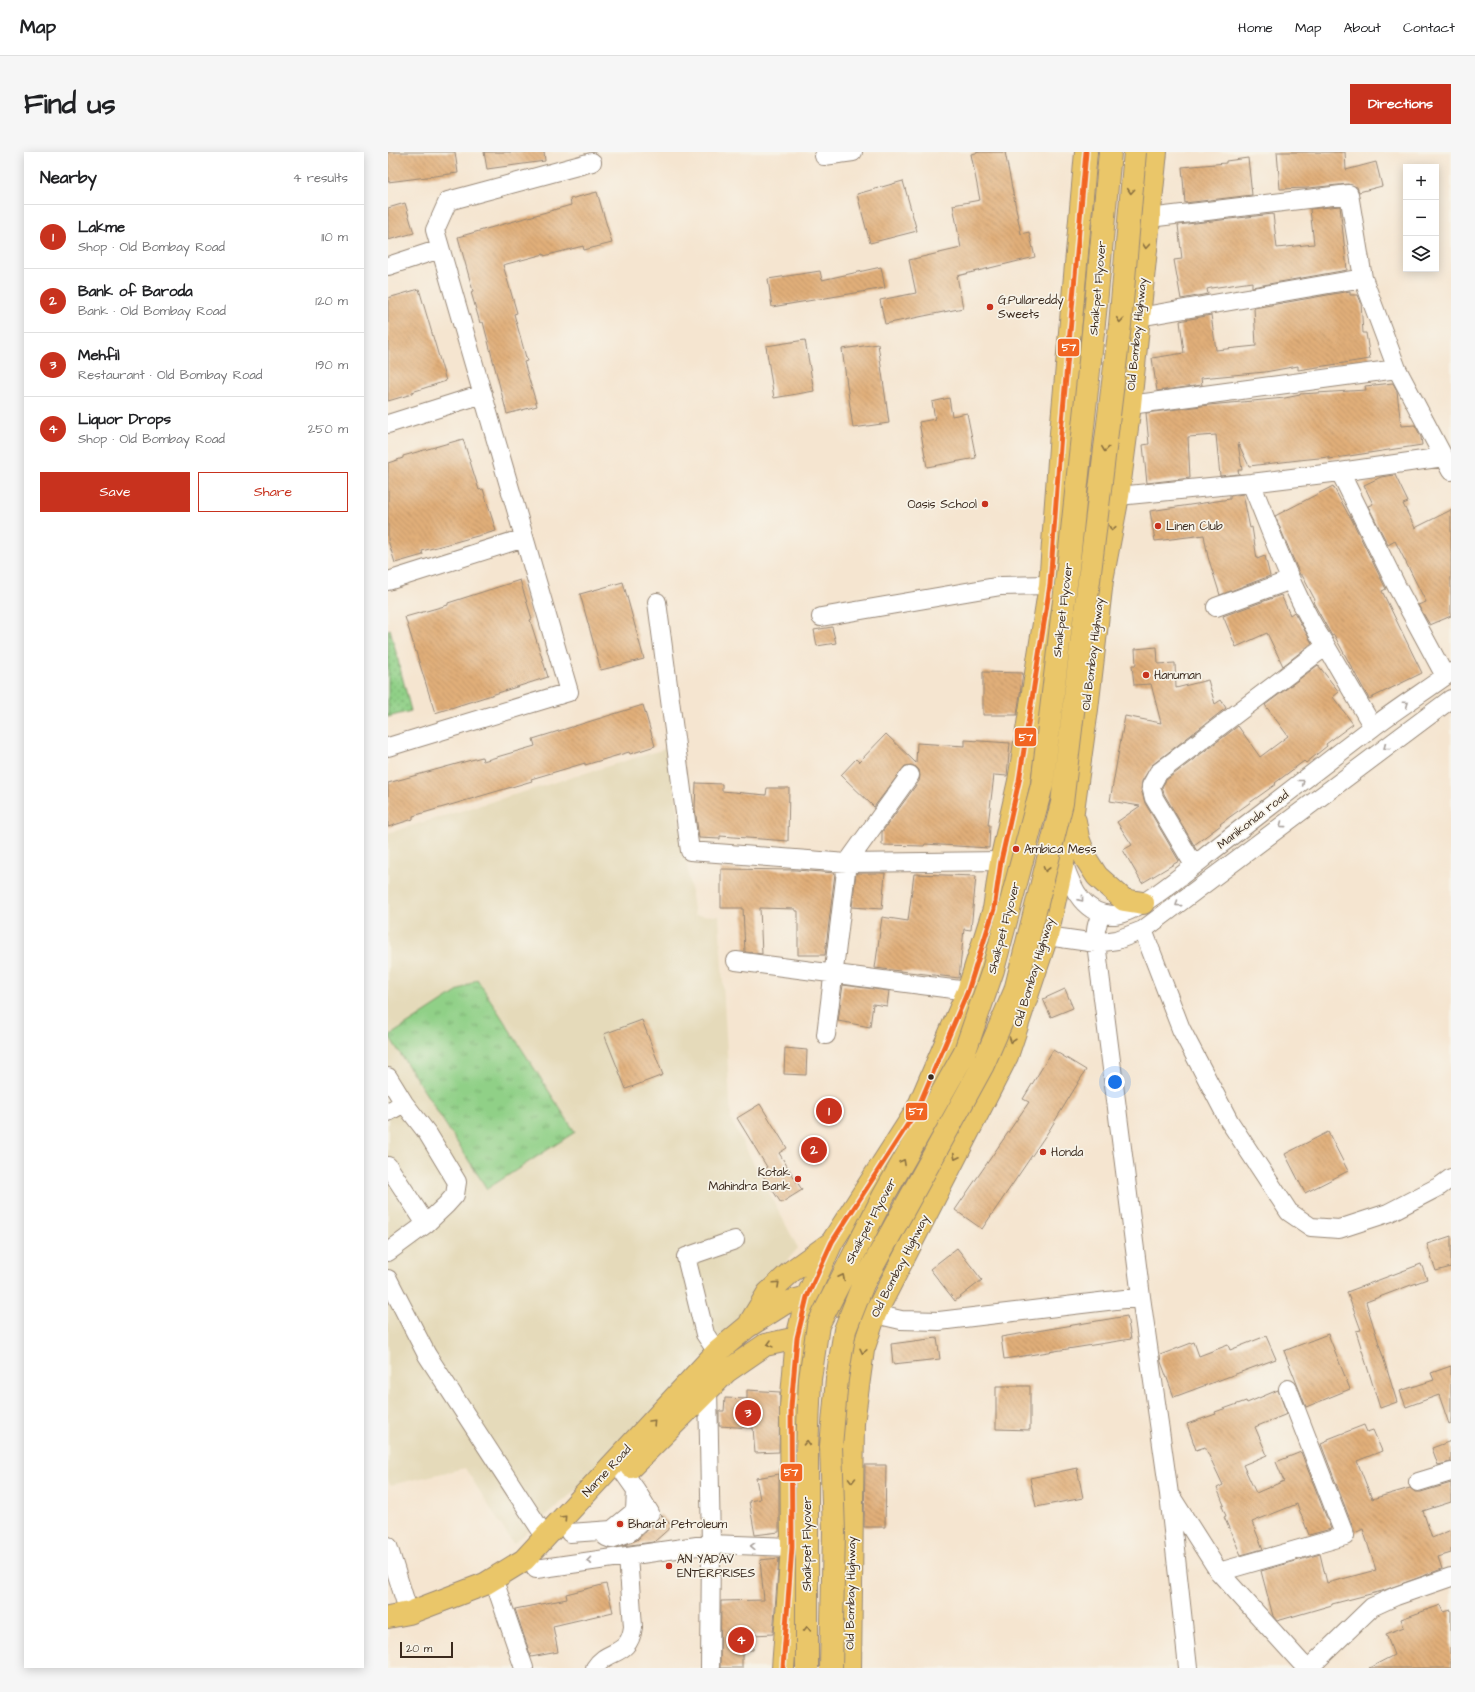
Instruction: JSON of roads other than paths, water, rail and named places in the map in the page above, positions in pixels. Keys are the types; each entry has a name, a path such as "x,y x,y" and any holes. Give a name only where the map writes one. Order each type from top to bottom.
{"main road":[{"path":"783,1668 792,1547 791,1407 797,1338 808,1297 832,1242 917,1110 968,991 994,909 1001,861 1019,781 1050,585 1061,433 1086,152"},
{"name":"Shaikpet Flyover","path":"806,1668 807,1450 810,1379 818,1325 883,1197 964,1054 993,970 1042,785 1069,559 1096,304 1110,152"},
{"name":"Shaikpet Flyover","path":"832,1668 834,1532 831,1446 837,1379 845,1330 863,1284 983,1065 1015,991 1062,803 1120,325 1135,152"},
{"name":"Old Bombay Highway","path":"850,1668 853,1423 863,1350 875,1314 1007,1056 1047,936 1064,864 1087,709 1102,580 1118,496 1130,405 1148,218 1156,152"},
{"path":"1073,810 1078,838 1086,859 1097,876 1124,900 1143,904"},
{"path":"747,1327 768,1293 792,1271 832,1242"},
{"path":"808,1297 875,1314"},
{"name":"Narne Road","path":"388,1617 409,1613 485,1584 524,1560 717,1352 747,1327 785,1303 808,1297"},
{"name":"Narne Road","path":"388,1631 413,1626 457,1609 536,1569 570,1533 630,1482 708,1389 736,1364 765,1345 797,1338"}],"street":[{"path":"824,156 853,152"},
{"path":"388,747 569,692 435,230 448,201 592,162"},
{"path":"1118,496 1251,483 1340,472 1448,464 1397,369 1363,278 1349,194 1148,218"},
{"path":"388,266 440,249"},
{"path":"1139,317 1363,278"},
{"path":"1130,405 1397,369"},
{"path":"388,424 483,394"},
{"path":"1340,472 1397,588 1448,674"},
{"path":"1251,483 1291,580 1317,632 1373,727"},
{"path":"388,581 524,538"},
{"path":"1216,607 1291,580"},
{"path":"821,617 1001,586 1050,585"},
{"path":"657,602 690,851 847,863 1001,861"},
{"path":"1194,865 1154,798 1151,786 1153,780 1158,774 1326,646"},
{"name":"Manikonda road","path":"1102,914 1130,912 1143,904 1373,727 1448,674"},
{"name":"Manikonda road","path":"1047,936 1096,943 1117,940 1143,930 1451,699"},
{"path":"826,1035 847,863 910,775"},
{"path":"1064,864 1070,884 1078,896 1088,907 1102,914 1095,929 1096,943 1141,1297 1169,1494 1188,1668"},
{"path":"1143,930 1181,1030 1229,1121 1289,1212 1311,1227 1339,1229 1388,1213 1440,1186 1451,1178"},
{"path":"736,961 968,991"},
{"path":"388,1077 404,1103 428,1134 456,1182 455,1195 426,1224 388,1252"},
{"path":"388,1112 404,1103"},
{"path":"388,1166 426,1224"},
{"path":"717,1352 705,1334 686,1258 736,1240"},
{"path":"388,1279 427,1355 546,1538"},
{"path":"875,1314 901,1320 939,1321 1141,1297"},
{"path":"708,1389 711,1544 710,1668"},
{"path":"1220,1572 1345,1536 1288,1389"},
{"path":"1418,1482 1451,1472"},
{"path":"570,1533 592,1532 611,1539 630,1532 650,1513 630,1482"},
{"path":"1169,1494 1220,1572 1306,1668"},
{"path":"536,1569 711,1544 792,1547"},
{"path":"388,1546 409,1613"},
{"path":"594,1668 599,1662 628,1644 632,1637 633,1627 628,1556"},
{"path":"1309,1668 1372,1607 1396,1596 1451,1576"},
{"path":"497,1590 524,1668"}],"place":[{"name":"G.Pullareddy Sweets","path":"990,307"},
{"name":"Oasis School","path":"985,504"},
{"name":"Linen Club","path":"1158,526"},
{"name":"Hanuman","path":"1146,675"},
{"name":"Ambica Mess","path":"1016,849"},
{"name":"Lakme","path":"829,1111"},
{"name":"Bank of Baroda","path":"814,1150"},
{"name":"Honda","path":"1043,1152"},
{"name":"Kotak Mahindra Bank","path":"798,1179"},
{"name":"Mehfil","path":"748,1413"},
{"name":"Bharat Petroleum","path":"620,1524"},
{"name":"AN YADAV ENTERPRISES","path":"669,1566"},
{"name":"Liquor Drops","path":"741,1640"}]}
